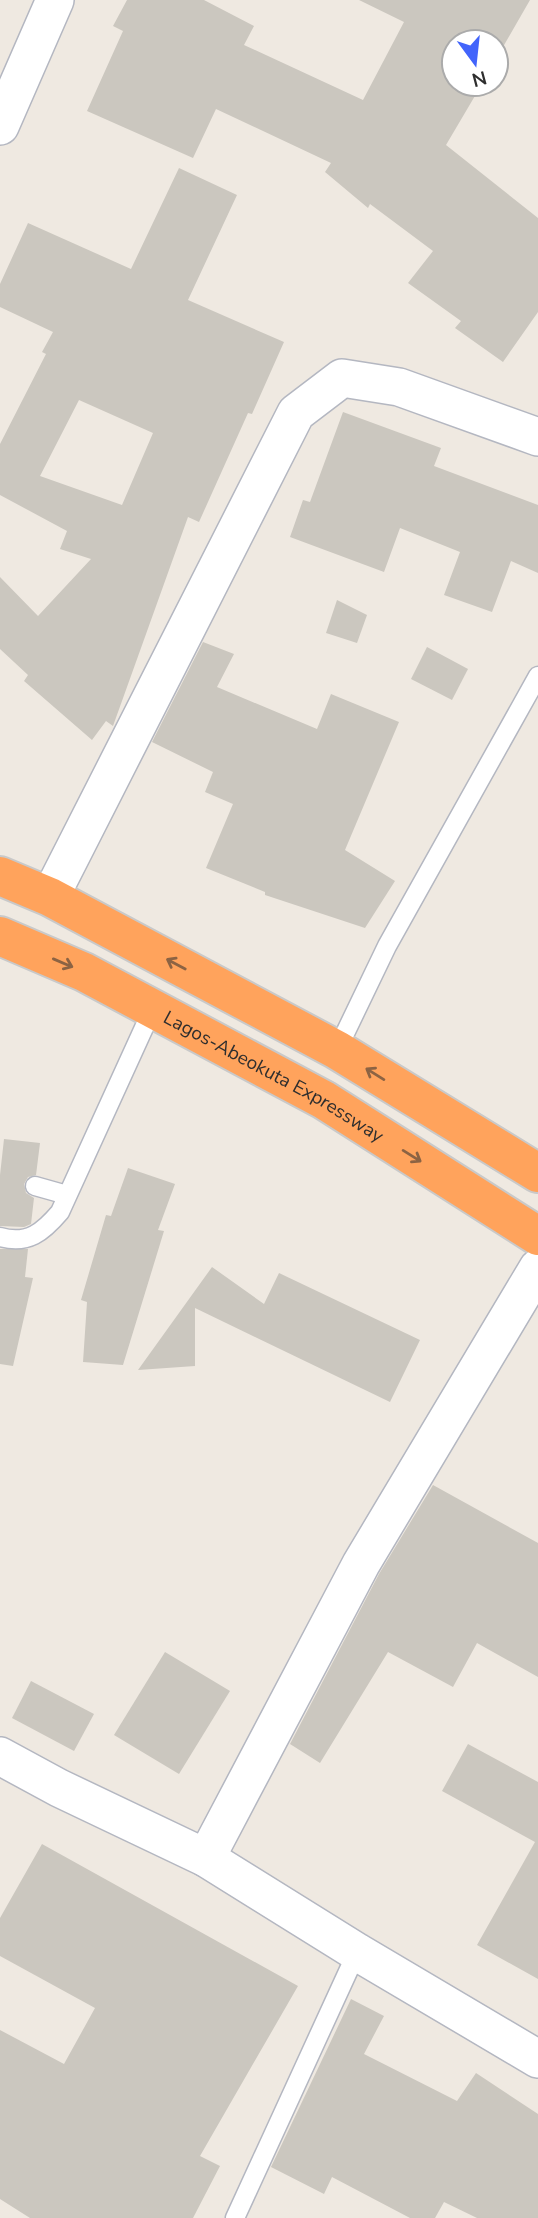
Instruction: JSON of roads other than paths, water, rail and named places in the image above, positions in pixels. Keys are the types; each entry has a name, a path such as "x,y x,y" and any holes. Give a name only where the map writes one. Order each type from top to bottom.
{"highway":[{"path":"0,876 50,897 337,1050 538,1173"},
{"name":"Lagos-Abeokuta Expressway","path":"0,936 84,972 324,1100 538,1236"}],"street":[{"path":"0,126 55,0"},
{"path":"50,897 296,413 342,378 399,387 538,437"},
{"path":"206,1858 361,1564 538,1268"},
{"path":"0,1756 59,1788 206,1858 357,1952 538,2059"}],"lane":[{"path":"337,1050 387,946 538,676"},
{"path":"0,1237 12,1240 42,1233 60,1212 153,1008"},
{"path":"35,1186 67,1195"},
{"path":"235,2218 357,1952"}]}
